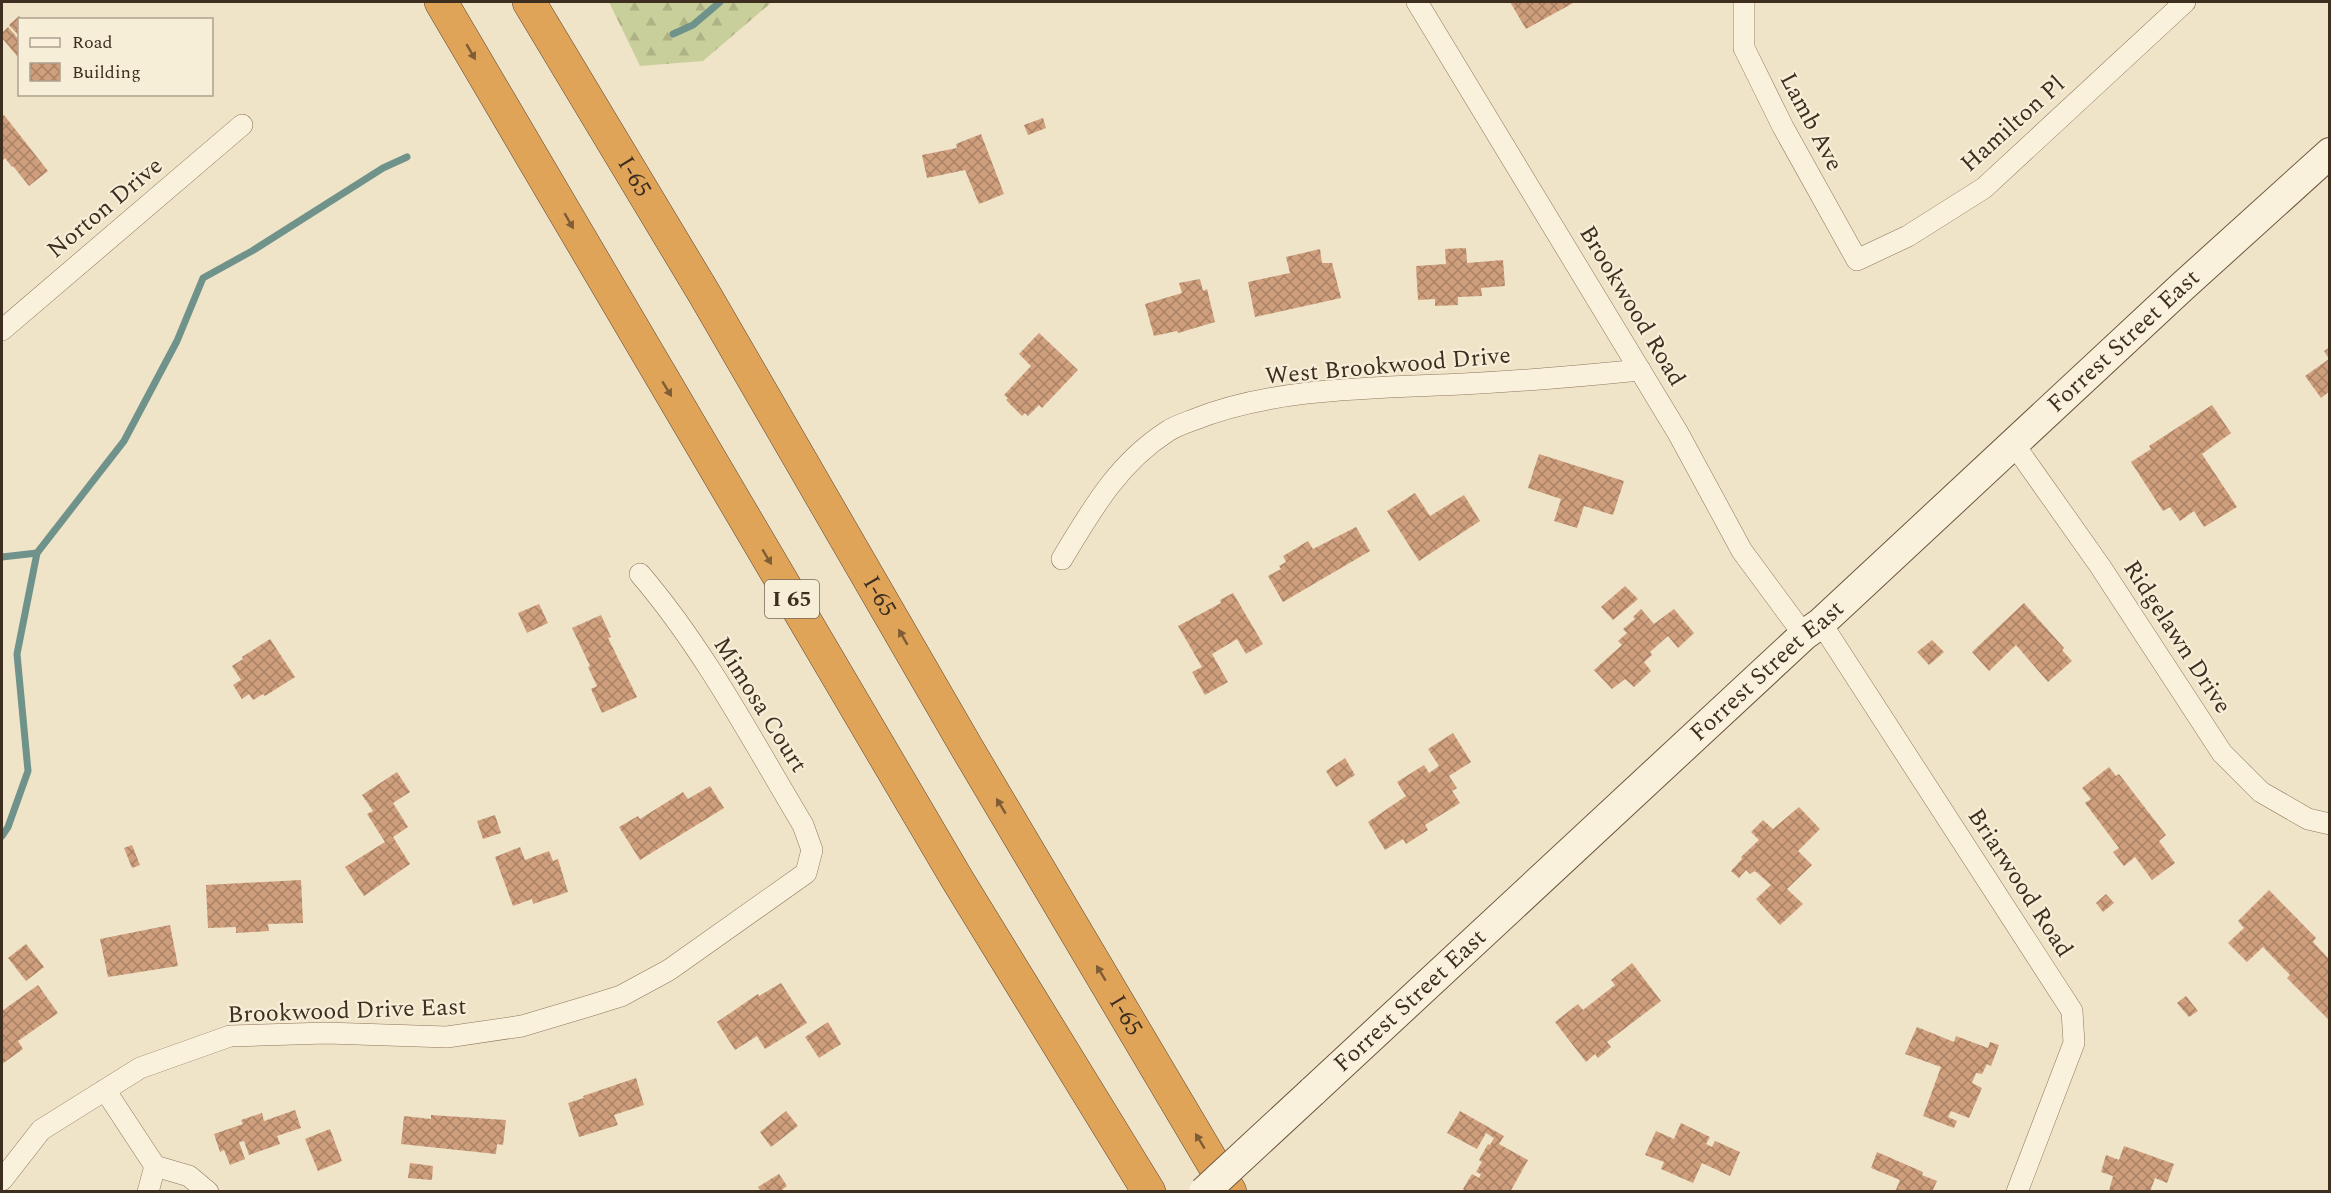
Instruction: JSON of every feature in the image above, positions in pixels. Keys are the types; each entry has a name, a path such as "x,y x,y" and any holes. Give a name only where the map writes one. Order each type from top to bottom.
{"highway":[{"name":"I 65","path":"441,2 957,879 1149,1191"},
{"name":"I-65","path":"529,2 705,296 967,748 1230,1191"}],"street":[{"name":"Brookwood Road","path":"1417,2 1678,433 1742,551 1812,629"},
{"name":"Lamb Ave","path":"1744,2 1744,48 1783,127 1857,260"},
{"name":"Hamilton Pl","path":"1857,260 1908,236 1984,188 2185,2"},
{"name":"Norton Drive","path":"2,330 242,125"},
{"name":"Forrest Street East","path":"1204,1191 2330,153"},
{"name":"West Brookwood Drive","path":"1062,559 1093,507 1127,463 1170,430 1221,409 1276,398 1359,389 1545,380 1640,370"},
{"name":"Ridgelawn Drive","path":"2013,443 2100,566 2222,753 2260,792 2308,819 2330,824"},
{"name":"Mimosa Court","path":"640,574 658,595 705,663 803,825 812,850 806,873"},
{"name":"Briarwood Road","path":"1812,629 2072,1011 2074,1043 2017,1191"},
{"name":"Brookwood Drive East","path":"2,1180 41,1130 140,1068 230,1036 326,1033 447,1037 522,1026 621,996 669,970 806,873"},
{"path":"105,1090 155,1166 189,1176 208,1191"},
{"path":"148,1191 155,1166"}],"green space":[{"path":"609,2 772,2 703,61 640,66"}],"building":[{"path":"1510,2 1575,2 1526,29"},
{"path":"19,16 20,18 18,18 18,35 9,25"},
{"path":"8,27 18,39 17,56 2,38 2,33"},
{"path":"4,115 48,171 29,186 5,158 2,161 2,117"},
{"path":"1043,118 1046,128 1028,135 1024,125"},
{"path":"981,134 1004,194 979,204 965,170 927,178 922,155 957,148 956,144"},
{"path":"1466,248 1467,263 1503,260 1505,286 1481,288 1482,296 1458,297 1458,305 1435,306 1435,299 1418,300 1416,266 1446,264 1445,249"},
{"path":"1320,249 1322,263 1332,263 1341,298 1255,317 1248,282 1290,273 1286,257"},
{"path":"1200,279 1203,291 1207,289 1215,322 1178,333 1177,331 1154,336 1145,304 1182,293 1179,283"},
{"path":"1039,333 1078,370 1042,408 1039,405 1028,416 1025,413 1022,416 1004,395 1031,366 1019,354"},
{"path":"2330,347 2330,391 2321,398 2305,376 2329,359 2324,351"},
{"path":"2212,405 2231,433 2202,454 2237,507 2204,527 2194,511 2180,521 2170,507 2163,511 2131,462 2151,449 2149,446"},
{"path":"1539,454 1624,481 1613,515 1584,506 1577,528 1554,521 1561,499 1528,488"},
{"path":"1415,493 1430,516 1464,495 1480,521 1419,561 1387,511"},
{"path":"1356,527 1370,551 1283,602 1268,576 1281,569 1279,566 1286,562 1283,556 1308,541 1313,549"},
{"path":"1625,586 1638,599 1613,620 1601,607"},
{"path":"1233,593 1263,644 1246,654 1237,639 1212,654 1228,682 1205,695 1192,672 1202,667 1178,626 1221,603 1220,600"},
{"path":"2024,603 2064,648 2062,650 2072,661 2048,682 2016,645 1989,671 1972,652"},
{"path":"539,604 548,623 527,633 518,613"},
{"path":"1641,609 1654,624 1674,609 1694,633 1678,648 1668,636 1650,652 1652,655 1644,662 1651,671 1634,687 1625,679 1612,689 1594,670 1622,645 1618,641 1627,633 1623,629 1635,619 1633,617"},
{"path":"601,615 611,637 608,638 637,697 602,713 591,689 597,686 588,667 590,666 572,628"},
{"path":"270,639 295,677 265,696 263,694 253,700 249,694 242,699 233,685 241,680 232,666"},
{"path":"1932,640 1944,652 1929,665 1917,652"},
{"path":"1453,733 1471,762 1449,776 1457,788 1452,791 1460,803 1425,825 1428,830 1406,844 1403,839 1385,850 1368,822 1406,796 1397,782 1424,765 1429,773 1439,766 1428,749"},
{"path":"1345,758 1355,775 1336,787 1326,771"},
{"path":"2109,767 2116,776 2119,774 2166,835 2159,841 2175,863 2152,880 2135,857 2124,866 2113,852 2119,848 2085,803 2091,799 2082,788"},
{"path":"397,772 410,792 393,803 408,827 393,837 410,864 364,896 345,867 385,842 367,814 373,811 362,795"},
{"path":"710,786 724,808 640,860 619,827 638,816 640,819 683,792 688,799"},
{"path":"1799,807 1820,829 1798,851 1812,865 1787,889 1803,904 1780,925 1756,899 1771,885 1755,871 1750,874 1746,870 1739,878 1731,871 1742,859 1741,857 1759,840 1751,832 1763,820 1773,829"},
{"path":"495,815 501,833 483,839 477,821"},
{"path":"132,845 140,865 132,868 124,848"},
{"path":"520,847 525,860 549,851 553,861 558,859 568,892 533,904 532,899 513,906 495,857"},
{"path":"301,880 303,923 268,924 269,931 236,933 236,927 208,928 206,885"},
{"path":"2269,890 2316,938 2313,942 2330,960 2330,1021 2287,978 2290,975 2263,947 2247,962 2228,943 2244,928 2238,921"},
{"path":"2106,894 2114,903 2103,912 2096,903"},
{"path":"170,925 178,966 108,977 100,939"},
{"path":"26,944 44,967 26,981 8,958"},
{"path":"1632,963 1661,1001 1607,1042 1611,1047 1598,1058 1595,1054 1586,1062 1555,1022 1578,1004 1583,1010 1615,985 1611,980"},
{"path":"781,983 807,1023 765,1049 757,1036 735,1050 717,1022 758,994 759,996"},
{"path":"38,985 58,1013 18,1041 23,1049 2,1064 2,1011"},
{"path":"2186,996 2198,1011 2189,1017 2177,1003"},
{"path":"828,1022 841,1044 819,1058 805,1037"},
{"path":"1917,1027 1954,1042 1956,1036 1988,1048 1990,1042 1999,1045 1991,1066 1987,1064 1982,1074 1976,1073 1972,1083 1982,1088 1969,1118 1951,1111 1948,1117 1957,1121 1954,1128 1923,1116 1941,1067 1905,1054"},
{"path":"636,1078 644,1105 614,1115 618,1125 579,1137 568,1103"},
{"path":"295,1110 301,1128 277,1136 280,1144 249,1155 244,1141 239,1142 245,1159 230,1165 224,1150 220,1152 214,1134 243,1124 241,1120 262,1113 264,1121"},
{"path":"786,1111 798,1126 771,1147 760,1132"},
{"path":"1460,1111 1504,1136 1499,1144 1528,1160 1510,1192 1467,1192 1463,1189 1472,1174 1479,1178 1481,1174 1476,1172 1482,1162 1479,1160 1494,1138 1486,1133 1477,1149 1447,1133"},
{"path":"431,1115 506,1120 503,1145 497,1144 496,1154 401,1144 404,1116 431,1119"},
{"path":"1681,1123 1710,1137 1706,1144 1712,1147 1715,1141 1740,1152 1730,1176 1702,1163 1693,1183 1661,1169 1664,1162 1645,1155 1656,1131 1674,1139"},
{"path":"330,1129 342,1161 318,1171 305,1139"},
{"path":"2124,1146 2174,1164 2167,1183 2155,1178 2150,1192 2109,1191 2113,1176 2101,1172 2106,1155 2119,1160"},
{"path":"1877,1152 1923,1172 1922,1175 1937,1181 1932,1192 1895,1192 1900,1180 1871,1168"},
{"path":"410,1163 433,1166 432,1180 408,1178"},
{"path":"779,1174 787,1186 779,1192 761,1192 758,1187"}],"waterway":[{"path":"673,34 693,25 720,2"},
{"path":"2,836 8,827 28,771 17,654 37,553 124,441 177,341 203,278 252,251 383,168 407,157"},
{"path":"2,557 37,553"}]}
